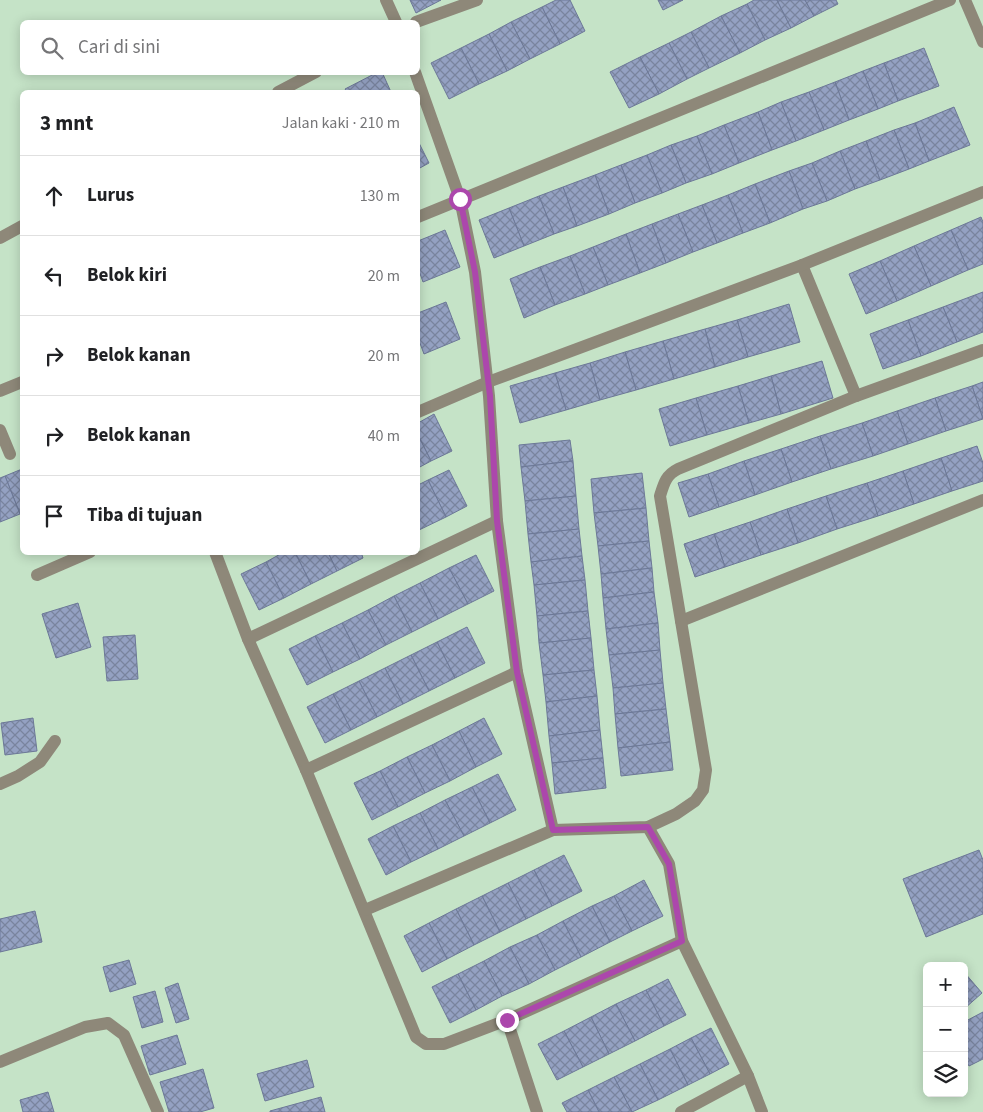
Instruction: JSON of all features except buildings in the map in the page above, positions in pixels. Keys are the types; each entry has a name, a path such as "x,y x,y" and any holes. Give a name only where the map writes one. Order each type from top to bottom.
{"street":[{"path":"386,0 395,20"},
{"path":"420,21 477,0"},
{"path":"420,216 950,0"},
{"path":"965,0 983,42"},
{"path":"282,90 310,75"},
{"path":"416,75 460,199 475,272 488,382 497,521 517,672 553,830"},
{"path":"420,411 488,382 802,265 983,192"},
{"path":"0,238 20,227"},
{"path":"802,265 856,396"},
{"path":"364,910 553,830 648,827 676,814 695,802 703,790 706,770 660,496 665,480 671,472 856,396 983,350"},
{"path":"0,391 20,383"},
{"path":"0,430 10,454"},
{"path":"681,621 983,500"},
{"path":"248,639 497,521"},
{"path":"37,576 83,555"},
{"path":"216,555 248,639 306,770 416,1037 426,1044 444,1044 507,1020 682,941"},
{"path":"306,770 517,672"},
{"path":"0,784 18,776 40,762 54,741"},
{"path":"648,827 669,864 682,941 748,1076 762,1112"},
{"path":"507,1020 537,1112"},
{"path":"0,1062 85,1027 108,1023 124,1035 158,1112"},
{"path":"681,1112 748,1076"}],"route":[{"path":"460,199 475,272 490,396 497,521 517,672 553,830 648,827 669,864 682,941 507,1020"}]}
